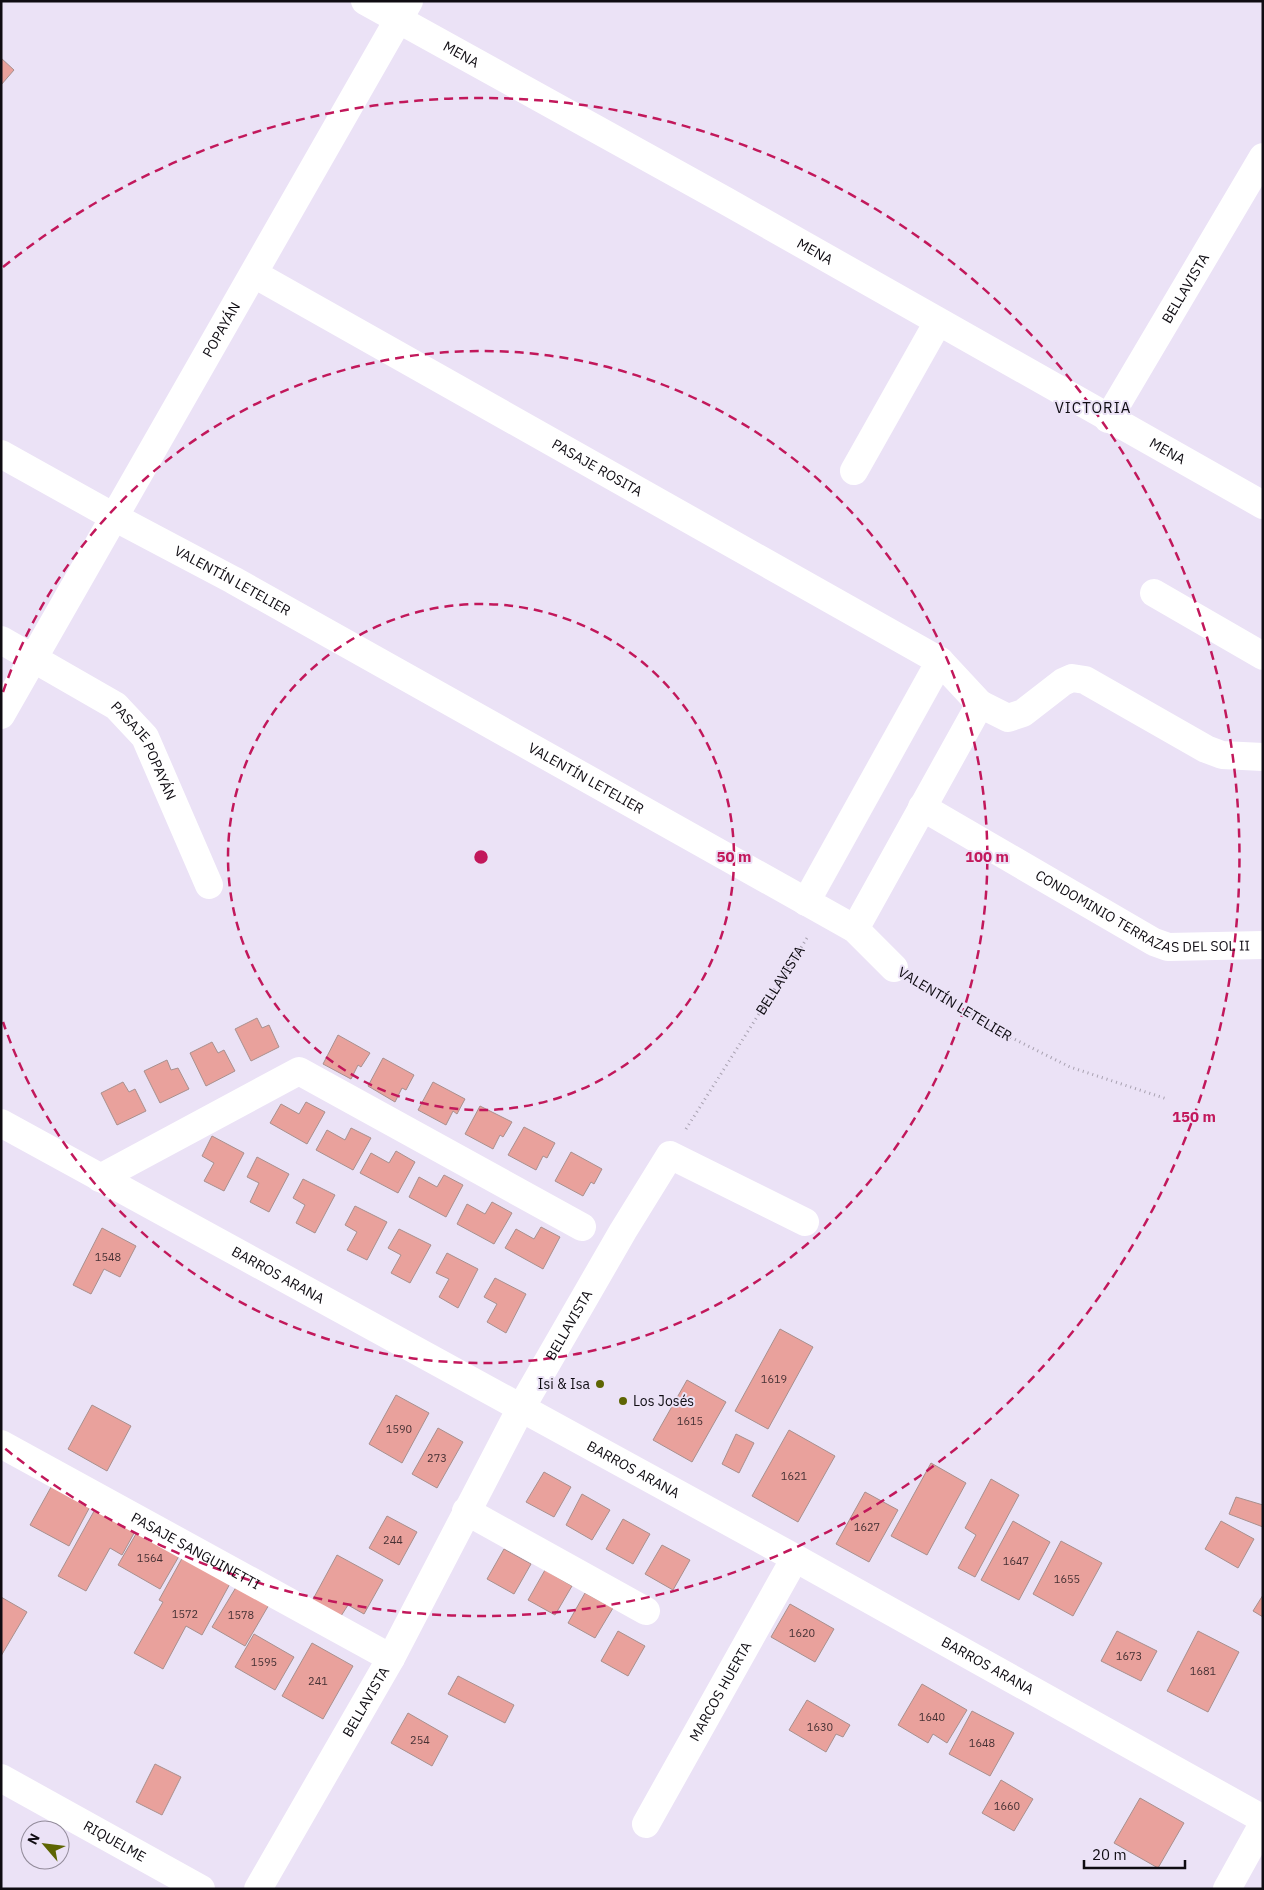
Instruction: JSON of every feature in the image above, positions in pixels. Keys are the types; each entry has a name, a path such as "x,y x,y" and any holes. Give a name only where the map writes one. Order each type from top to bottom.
{"street":[{"name":"MENA","path":"365,1 404,11 726,201 1108,419 1263,505"},
{"name":"POPAYÁN","path":"1,715 404,11"},
{"name":"BELLAVISTA","path":"1108,419 1263,158"},
{"name":"PASAJE ROSITA","path":"254,274 940,661"},
{"path":"854,471 938,322"},
{"name":"VALENTÍN LETELIER","path":"1,454 233,580 855,929 894,968"},
{"path":"1154,593 1263,656"},
{"path":"1,640 34,659"},
{"name":"PASAJE POPAYÁN","path":"34,659 116,706 145,737 209,884"},
{"path":"806,902 940,661 980,704 1008,718 1023,713 1063,682 1072,678 1085,680 1206,748 1222,755 1263,757"},
{"path":"855,929 980,704"},
{"name":"CONDOMINIO TERRAZAS DEL SOL II","path":"922,808 1154,942 1168,946 1263,945"},
{"path":"100,1178 298,1071 582,1227"},
{"name":"BARROS ARANA","path":"1,1123 795,1558 1263,1819"},
{"path":"670,1155 805,1222"},
{"name":"BELLAVISTA","path":"258,1889 391,1658 521,1408 622,1231 670,1155"},
{"name":"PASAJE SANGUINETTI","path":"1,1444 391,1658"},
{"path":"466,1511 646,1611"},
{"name":"MARCOS HUERTA","path":"646,1824 795,1558"},
{"name":"RIQUELME","path":"1,1778 201,1889"},
{"path":"1226,1889 1263,1824"}],"path":[{"name":"BELLAVISTA","path":"670,1155 808,937 806,902"},
{"name":"VALENTÍN LETELIER","path":"894,968 996,1030 1070,1067 1168,1099"}],"building":[{"path":"1,58 14,70 1,85"},
{"path":"257,1018 262,1028 269,1025 279,1047 251,1061 235,1029"},
{"path":"338,1035 370,1053 361,1067 358,1065 351,1079 323,1064"},
{"path":"212,1042 218,1053 224,1050 235,1071 206,1086 190,1053"},
{"path":"383,1058 414,1075 406,1090 402,1088 395,1102 368,1086"},
{"path":"167,1060 171,1070 178,1068 189,1089 160,1103 144,1071"},
{"path":"123,1082 129,1092 135,1089 146,1111 117,1125 101,1093"},
{"path":"433,1082 465,1099 457,1114 453,1111 446,1125 418,1110"},
{"path":"306,1102 325,1112 307,1144 270,1123 281,1104 299,1114"},
{"path":"480,1106 512,1122 503,1137 500,1135 493,1149 465,1134"},
{"path":"524,1127 555,1143 547,1158 543,1156 536,1170 508,1155"},
{"path":"351,1128 371,1138 353,1170 316,1150 327,1130 345,1140"},
{"path":"212,1136 244,1153 224,1191 204,1181 214,1163 202,1156"},
{"path":"396,1151 415,1162 398,1193 360,1173 371,1153 389,1163"},
{"path":"571,1152 602,1169 594,1184 591,1182 583,1196 555,1181"},
{"path":"257,1157 289,1174 269,1212 250,1202 259,1183 247,1177"},
{"path":"444,1175 463,1185 446,1217 409,1197 419,1177 437,1187"},
{"path":"303,1179 335,1195 315,1233 296,1223 305,1205 293,1198"},
{"path":"492,1202 512,1213 494,1244 457,1224 467,1204 485,1214"},
{"path":"355,1206 387,1222 367,1260 347,1250 357,1232 345,1225"},
{"path":"541,1227 560,1237 543,1269 505,1248 516,1229 534,1239"},
{"path":"102,1228 136,1246 120,1277 104,1269 91,1294 73,1285"},
{"path":"399,1229 431,1245 410,1283 391,1273 401,1255 388,1248"},
{"path":"447,1253 478,1269 458,1308 439,1297 449,1279 436,1273"},
{"path":"495,1278 526,1294 506,1333 487,1322 497,1304 484,1297"},
{"path":"780,1329 813,1347 768,1429 735,1411"},
{"path":"687,1380 726,1402 692,1462 653,1440"},
{"path":"396,1395 429,1413 402,1463 369,1444"},
{"path":"92,1405 131,1426 107,1471 68,1449"},
{"path":"438,1428 463,1442 437,1488 412,1474"},
{"path":"789,1430 835,1456 798,1522 752,1496"},
{"path":"736,1434 754,1443 739,1473 722,1464"},
{"path":"931,1463 966,1483 927,1555 891,1536"},
{"path":"544,1472 571,1487 554,1517 526,1502"},
{"path":"991,1479 1019,1495 975,1577 958,1568 976,1535 965,1528"},
{"path":"55,1480 93,1501 69,1546 30,1525"},
{"path":"865,1492 898,1510 869,1562 836,1544"},
{"path":"582,1494 610,1510 592,1540 566,1525"},
{"path":"1236,1497 1263,1505 1263,1527 1229,1514"},
{"path":"98,1504 138,1526 122,1555 110,1548 86,1591 58,1576"},
{"path":"387,1516 417,1532 399,1565 369,1548"},
{"path":"623,1519 650,1534 633,1564 606,1549"},
{"path":"1013,1521 1050,1542 1019,1600 981,1580"},
{"path":"1221,1521 1254,1539 1238,1568 1205,1549"},
{"path":"140,1527 182,1551 160,1589 118,1565"},
{"path":"1061,1541 1102,1563 1073,1616 1033,1594"},
{"path":"662,1545 690,1560 673,1590 645,1574"},
{"path":"504,1549 531,1564 514,1594 487,1579"},
{"path":"185,1553 232,1580 202,1635 186,1626 163,1669 134,1653 163,1602 159,1600"},
{"path":"337,1555 383,1580 364,1614 348,1605 341,1616 312,1601"},
{"path":"545,1570 572,1586 555,1615 528,1600"},
{"path":"238,1584 270,1603 245,1646 212,1627"},
{"path":"585,1593 613,1608 595,1638 568,1623"},
{"path":"1263,1595 1263,1617 1253,1611"},
{"path":"1,1597 27,1612 1,1656"},
{"path":"790,1604 834,1629 815,1662 771,1637"},
{"path":"618,1631 645,1646 628,1676 601,1661"},
{"path":"1117,1631 1157,1651 1141,1681 1101,1661"},
{"path":"1198,1631 1239,1652 1208,1712 1167,1691"},
{"path":"254,1634 294,1657 275,1690 235,1667"},
{"path":"312,1643 353,1666 323,1719 282,1696"},
{"path":"458,1676 514,1705 505,1723 448,1694"},
{"path":"922,1684 967,1710 947,1743 933,1734 928,1743 898,1725"},
{"path":"807,1700 850,1725 843,1737 836,1734 826,1752 789,1730"},
{"path":"972,1711 1014,1733 990,1776 949,1754"},
{"path":"408,1713 448,1736 432,1766 391,1743"},
{"path":"155,1764 181,1777 162,1815 136,1802"},
{"path":"1001,1780 1033,1799 1014,1831 982,1813"},
{"path":"1140,1798 1184,1823 1158,1868 1114,1843"}],"place":[{"name":"Isi & Isa","path":"600,1384"},
{"name":"Los Josés","path":"623,1401"}],"district":[{"name":"VICTORIA","path":"1093,407"}]}
